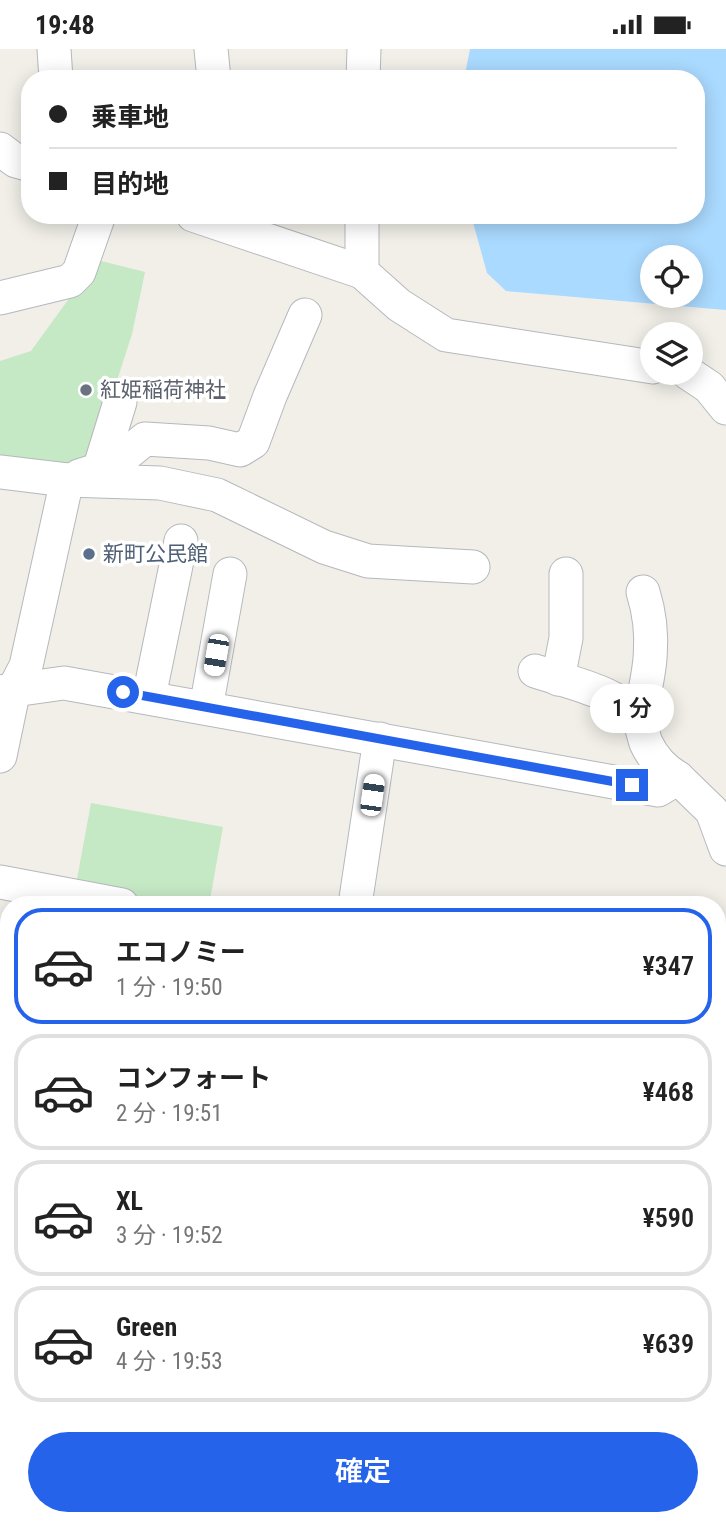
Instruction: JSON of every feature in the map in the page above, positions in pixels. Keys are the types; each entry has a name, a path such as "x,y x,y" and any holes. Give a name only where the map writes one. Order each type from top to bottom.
{"street":[{"path":"54,49 55,70"},
{"path":"211,49 213,70"},
{"path":"363,70 364,49"},
{"path":"0,149 21,162"},
{"path":"0,299 70,281 79,272 96,224"},
{"path":"234,224 362,272 399,305 446,335 640,365"},
{"path":"362,224 362,272"},
{"path":"67,480 113,465 145,439 209,443 240,450 253,442 305,315"},
{"path":"703,383 726,408"},
{"path":"99,470 120,402"},
{"path":"0,472 67,480 160,482 217,495 324,547 368,561 473,567"},
{"path":"0,756 7,690 26,666 67,480"},
{"path":"149,697 181,541"},
{"path":"206,708 230,574"},
{"path":"566,574 566,638 547,675 601,693 622,703 638,718 647,745 664,770 678,778 712,811 726,849"},
{"path":"638,718 648,682 653,639 649,609 643,592"},
{"path":"7,690 64,684 149,697 658,790 678,778"},
{"path":"356,896 380,739"},
{"path":"0,883 72,896"}],"green space":[{"path":"97,260 145,272 132,334 92,458 32,469 0,457 0,361 31,351"},
{"path":"91,803 223,827 211,896 109,896 75,890"}],"water":[{"path":"470,49 726,49 726,310 703,308 703,245 640,245 640,303 506,291 487,273 473,224 705,224 705,70 466,70"}],"place":[{"name":"紅姫稲荷神社","path":"86,390"},
{"name":"新町公民館","path":"89,554"}],"route":[{"path":"123,692 632,785"}]}
